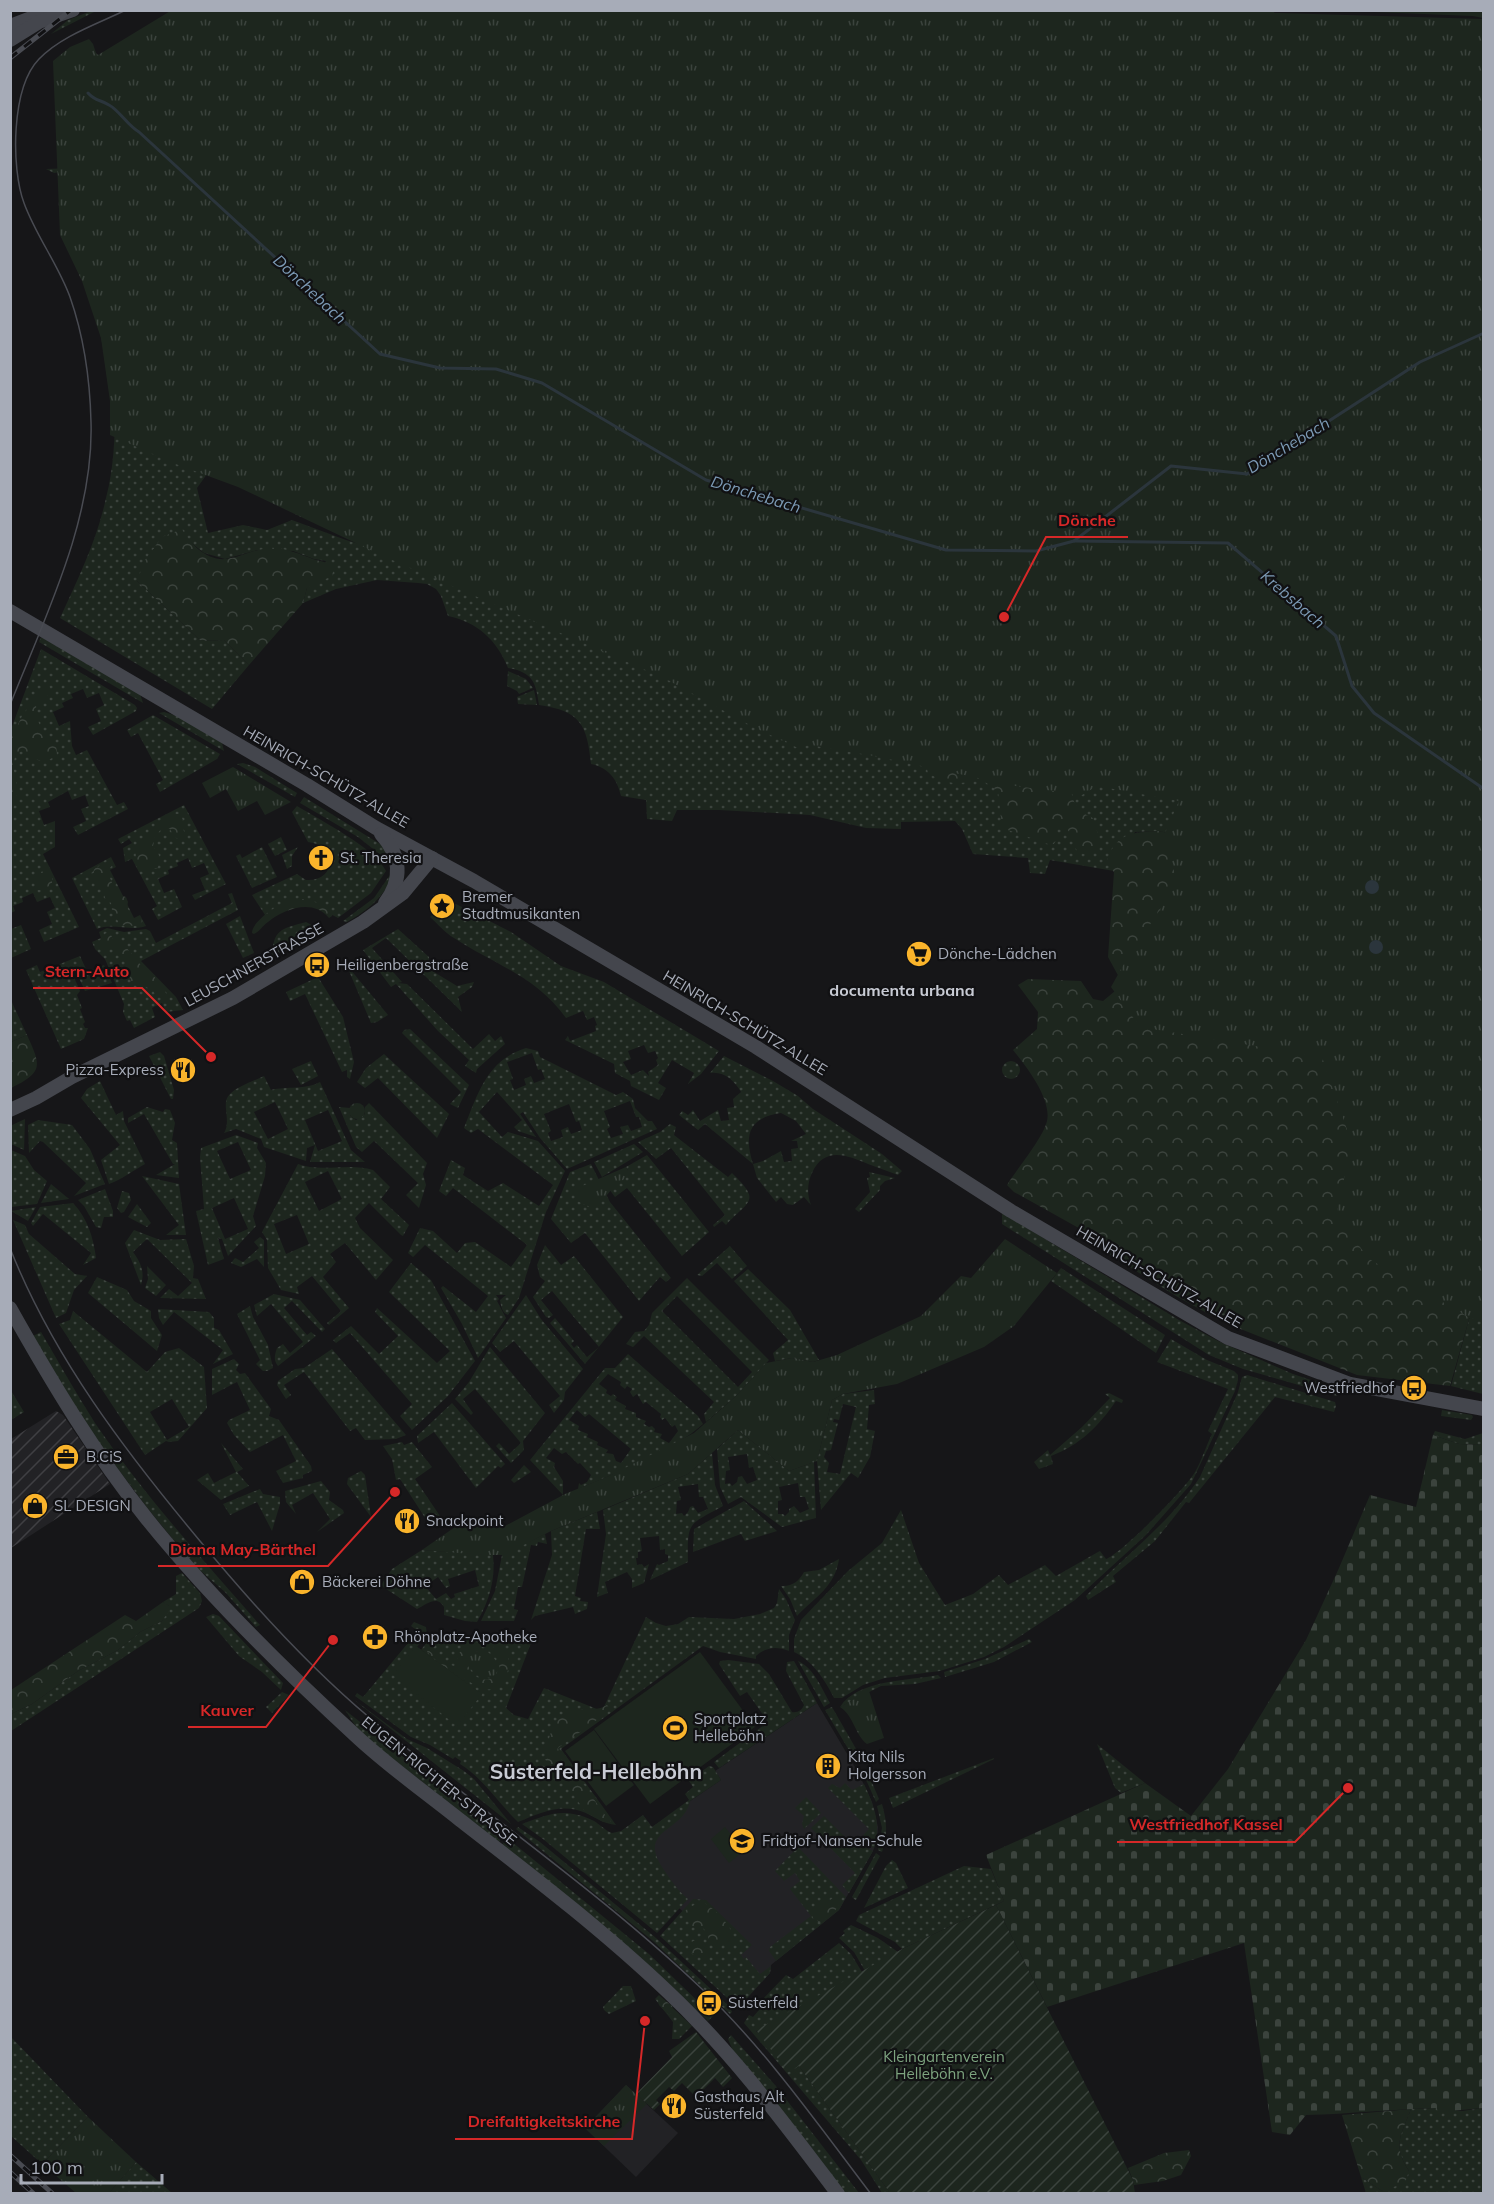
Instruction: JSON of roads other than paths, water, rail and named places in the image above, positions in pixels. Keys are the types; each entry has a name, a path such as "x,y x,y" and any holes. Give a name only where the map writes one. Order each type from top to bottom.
{"main road":[{"path":"10,26 52,10"},
{"path":"10,40 39,22 73,10"},
{"name":"HEINRICH-SCHÜTZ-ALLEE","path":"10,611 376,828 432,858 756,1047 1011,1211 1228,1338 1350,1384 1484,1409"},
{"path":"376,828 390,844 398,863 398,876 394,888 379,912"},
{"name":"LEUSCHNERSTRASSE","path":"10,1110 233,998 379,912 403,892 432,858"},
{"name":"EUGEN-RICHTER-STRASSE","path":"10,1308 84,1432 147,1518 188,1568 262,1646 356,1736 532,1877 668,1991 705,2028 745,2074 838,2193"}],"waterway":[{"name":"Dönchebach","path":"88,93 117,111 380,354 440,368 496,369 542,383 706,480 946,550 1036,551 1074,541 1171,466 1247,474 1420,362 1484,333"},
{"name":"Krebsbach","path":"1074,541 1228,543 1336,636 1352,686 1374,713 1484,789"}],"tram line":[{"path":"10,705 52,602 76,531 85,495 90,458 91,422 85,359 75,312 65,285 29,215 20,188 16,150 19,108 23,89 30,72 39,59 80,31 126,10"},
{"path":"10,1248 47,1327 93,1402 172,1507 260,1611 324,1677 370,1718 622,1918 702,1989 769,2062 871,2194"}],"railway":[{"path":"10,58 71,10"},
{"path":"10,2155 53,2194"},
{"path":"10,2172 34,2194"}],"place":[{"name":"Dönche","path":"1004,617"},
{"name":"St. Theresia","path":"321,858"},
{"name":"Bremer Stadtmusikanten","path":"442,906"},
{"name":"Dönche-Lädchen","path":"919,954"},
{"name":"Heiligenbergstraße","path":"317,965"},
{"name":"Stern-Auto","path":"211,1057"},
{"name":"Pizza-Express","path":"183,1070"},
{"name":"Westfriedhof","path":"1414,1388"},
{"name":"B.CiS","path":"66,1457"},
{"name":"Diana May-Bärthel","path":"395,1492"},
{"name":"SL DESIGN","path":"35,1506"},
{"name":"Snackpoint","path":"407,1521"},
{"name":"Bäckerei Döhne","path":"302,1582"},
{"name":"Rhönplatz-Apotheke","path":"375,1637"},
{"name":"Kauver","path":"333,1640"},
{"name":"Sportplatz Helleböhn","path":"675,1728"},
{"name":"Kita Nils Holgersson","path":"828,1766"},
{"name":"Westfriedhof Kassel","path":"1348,1788"},
{"name":"Fridtjof-Nansen-Schule","path":"742,1841"},
{"name":"Süsterfeld","path":"709,2003"},
{"name":"Dreifaltigkeitskirche","path":"645,2021"},
{"name":"Gasthaus Alt Süsterfeld","path":"674,2106"}],"district":[{"name":"documenta urbana","path":"902,990"},
{"name":"Süsterfeld-Helleböhn","path":"596,1772"}],"park label":[{"name":"Kleingartenverein Helleböhn e.V.","path":"944,2066"}]}
